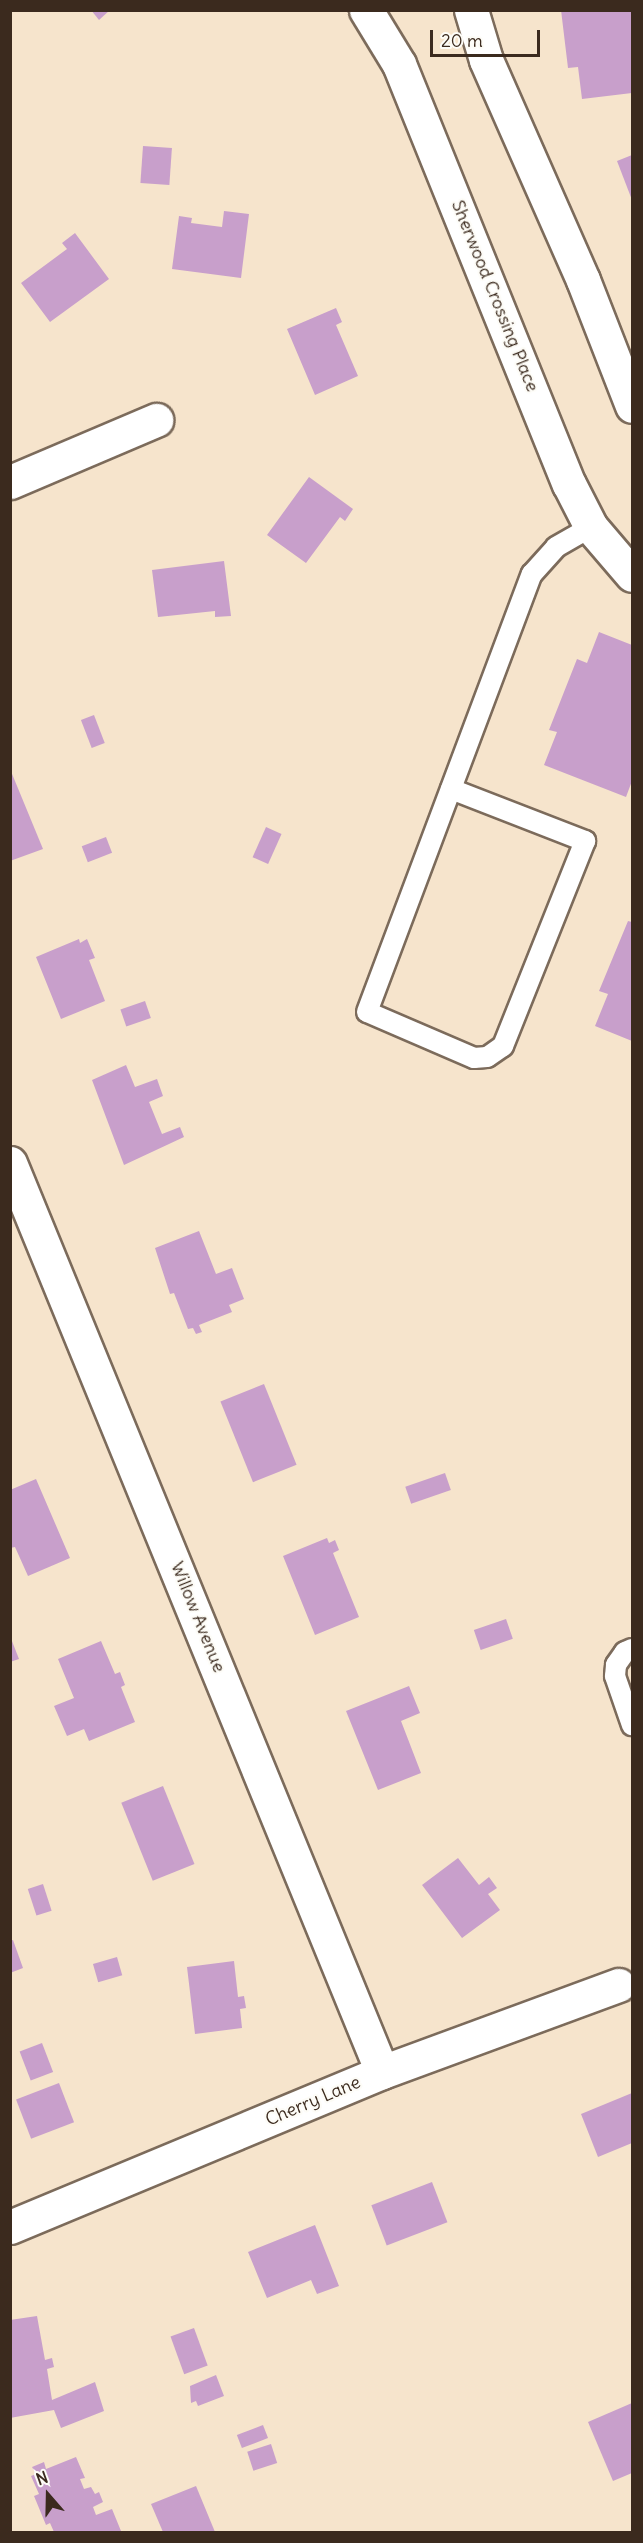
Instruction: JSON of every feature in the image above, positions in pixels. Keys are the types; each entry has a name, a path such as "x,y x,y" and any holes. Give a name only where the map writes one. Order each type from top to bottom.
{"street":[{"name":"Sherwood Crossing Place","path":"366,10 399,64 569,484 591,527 633,575"},
{"path":"471,10 486,60 583,280 633,406"},
{"path":"10,482 156,420"},
{"name":"Willow Avenue","path":"10,1163 382,2072"},
{"name":"Cherry Lane","path":"10,2227 382,2072 619,1985"}],"lane":[{"path":"451,789 585,841 502,1046 488,1057 474,1058 367,1012 451,789 532,574 556,547 591,527"},
{"path":"633,1649 625,1652 616,1665 615,1676 633,1725"}],"building":[{"path":"91,10 110,10 99,20"},
{"path":"561,10 632,10 632,93 582,99 578,67 568,68"},
{"path":"143,146 172,148 169,185 140,183"},
{"path":"632,155 632,200 617,161"},
{"path":"224,211 249,214 241,278 172,269 179,216 192,218 191,223 222,227"},
{"path":"75,233 109,279 50,322 21,283 67,249 62,243"},
{"path":"336,308 342,322 336,325 358,376 315,395 287,329"},
{"path":"309,477 353,509 345,521 340,517 306,563 267,535"},
{"path":"224,561 231,616 215,617 215,611 158,617 152,570"},
{"path":"599,632 632,645 632,781 626,797 544,765 557,732 549,730 577,659 587,663"},
{"path":"94,715 105,743 92,748 81,720"},
{"path":"10,769 43,849 10,861"},
{"path":"266,827 282,834 268,864 253,857"},
{"path":"106,837 112,853 88,862 82,846"},
{"path":"628,921 632,922 632,1041 595,1026 608,994 599,991"},
{"path":"79,939 80,943 87,939 95,958 89,960 105,1001 61,1019 36,957"},
{"path":"145,1001 151,1018 126,1026 120,1009"},
{"path":"126,1065 135,1087 157,1079 163,1096 149,1102 162,1134 180,1127 184,1137 124,1165 92,1080"},
{"path":"199,1231 216,1274 232,1268 244,1299 229,1305 232,1312 199,1325 202,1332 196,1334 193,1328 188,1329 174,1293 170,1294 155,1248"},
{"path":"264,1384 297,1465 253,1482 220,1402"},
{"path":"445,1473 451,1490 411,1504 405,1487"},
{"path":"36,1479 70,1558 28,1576 15,1547 10,1548 10,1490"},
{"path":"327,1538 329,1543 335,1540 339,1550 333,1553 359,1617 315,1635 283,1556"},
{"path":"506,1619 513,1639 481,1650 474,1630"},
{"path":"10,1636 19,1659 10,1662"},
{"path":"101,1641 115,1674 120,1672 125,1685 121,1687 135,1722 89,1741 84,1729 67,1736 54,1706 74,1698 58,1659"},
{"path":"409,1686 420,1713 401,1721 421,1773 378,1790 346,1711"},
{"path":"163,1786 194,1864 153,1881 121,1803"},
{"path":"458,1858 479,1885 489,1877 497,1888 488,1894 500,1910 462,1938 422,1885"},
{"path":"43,1884 52,1911 36,1916 28,1889"},
{"path":"13,1940 23,1968 10,1973 10,1941"},
{"path":"117,1957 122,1975 98,1982 93,1964"},
{"path":"234,1961 238,1997 244,1996 246,2008 240,2009 242,2028 195,2034 187,1967"},
{"path":"42,2043 53,2072 31,2081 20,2052"},
{"path":"59,2083 74,2122 31,2139 16,2099"},
{"path":"632,2093 632,2143 598,2157 581,2114"},
{"path":"432,2182 447,2222 387,2245 371,2205"},
{"path":"315,2225 339,2286 317,2294 311,2280 267,2298 248,2252"},
{"path":"37,2316 45,2360 52,2358 54,2367 47,2369 52,2400 95,2382 104,2411 61,2428 54,2410 10,2418 10,2320"},
{"path":"194,2328 208,2366 184,2374 171,2337"},
{"path":"216,2375 224,2396 198,2406 196,2401 191,2403 190,2386"},
{"path":"632,2403 632,2473 613,2481 588,2422"},
{"path":"263,2425 268,2438 242,2448 237,2435"},
{"path":"271,2444 277,2463 253,2471 247,2452"},
{"path":"76,2457 85,2478 80,2479 84,2489 91,2487 95,2494 99,2492 103,2502 93,2507 96,2515 112,2509 121,2531 54,2532 50,2523 46,2525 34,2496 39,2494 31,2476 36,2474 32,2467 44,2462 46,2469"},
{"path":"196,2486 215,2532 163,2532 151,2504"}]}
